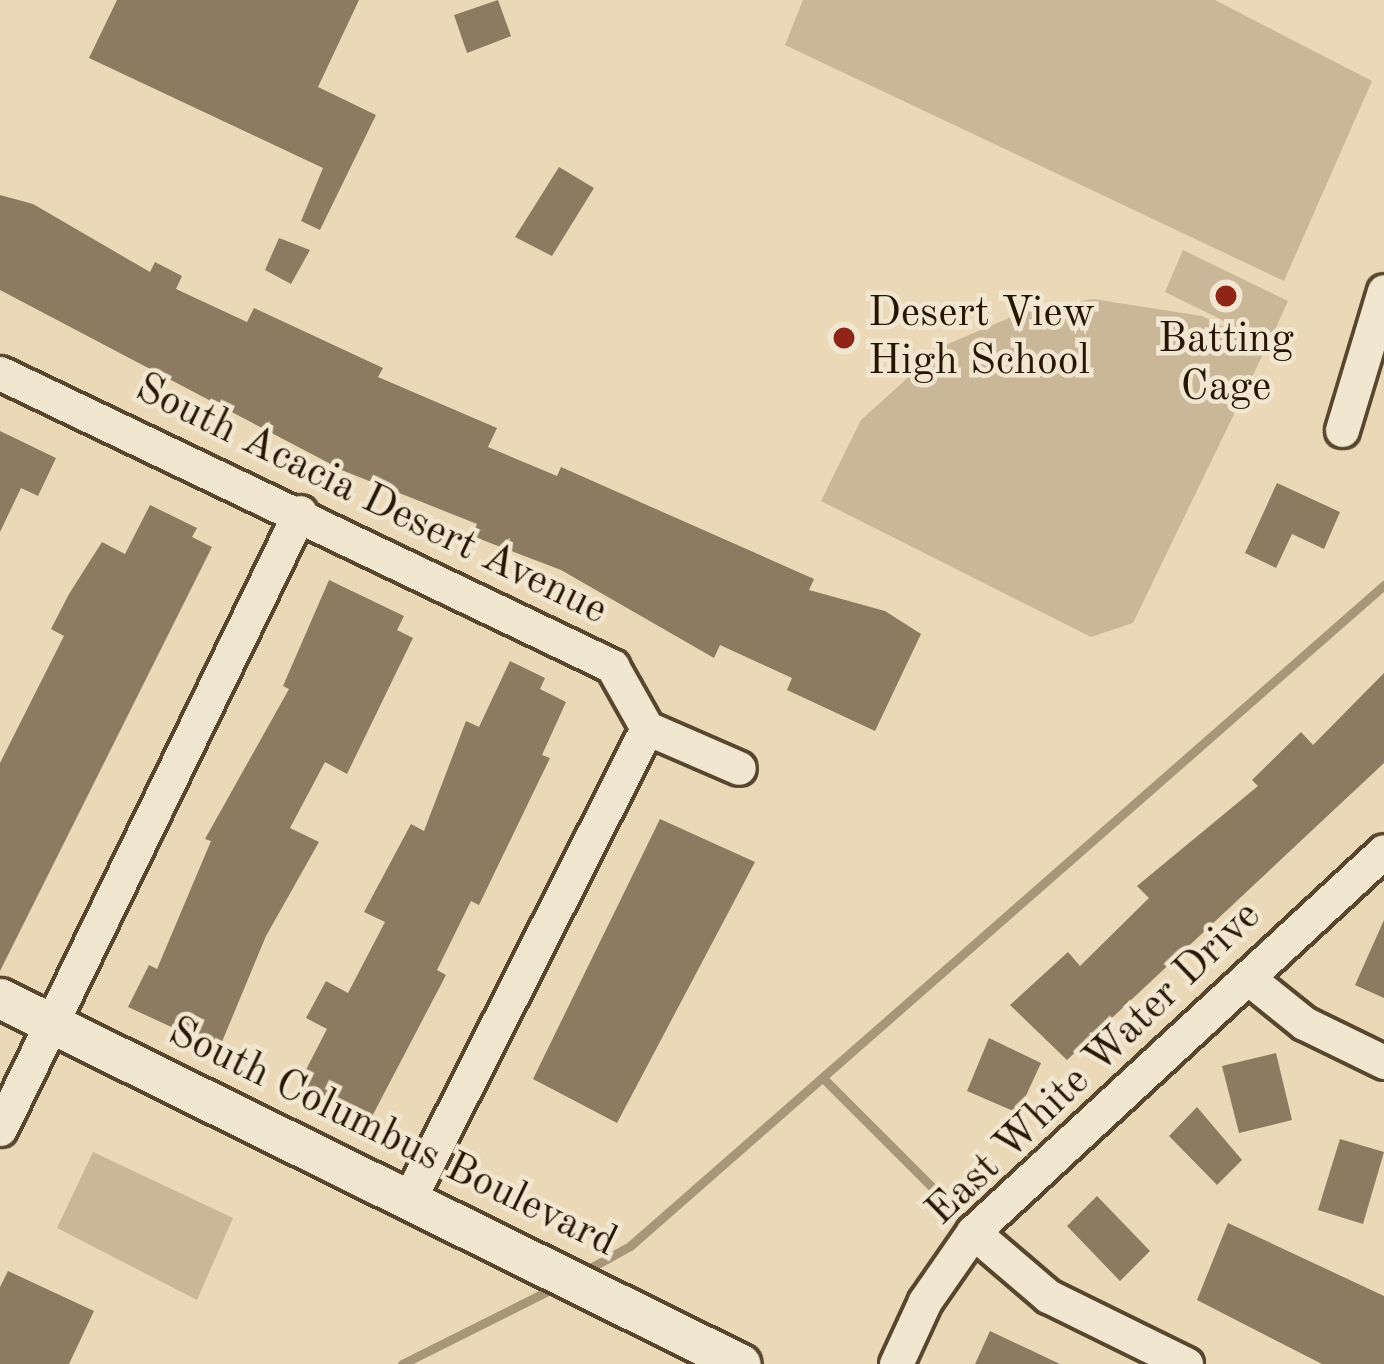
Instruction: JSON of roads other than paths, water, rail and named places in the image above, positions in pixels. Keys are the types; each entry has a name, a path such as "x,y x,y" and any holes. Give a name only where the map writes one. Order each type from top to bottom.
{"street":[{"path":"1342,430 1384,291"},
{"name":"South Acacia Desert Avenue","path":"0,373 300,512 612,666 647,728"},
{"path":"0,1129 300,512"},
{"path":"409,1199 647,728 739,768"},
{"name":"East White Water Drive","path":"896,1364 925,1301 973,1232 1384,851"},
{"path":"1248,978 1304,1023 1384,1062"},
{"name":"South Columbus Boulevard","path":"0,998 742,1364"},
{"path":"973,1232 1048,1296 1186,1364"}],"waterway":[{"path":"583,1272 630,1246 1384,585"},
{"path":"823,1078 953,1208"},
{"path":"402,1364 558,1286"}],"place":[{"name":"Batting Cage","path":"1226,296"},
{"name":"Desert View High School","path":"844,338"}]}
